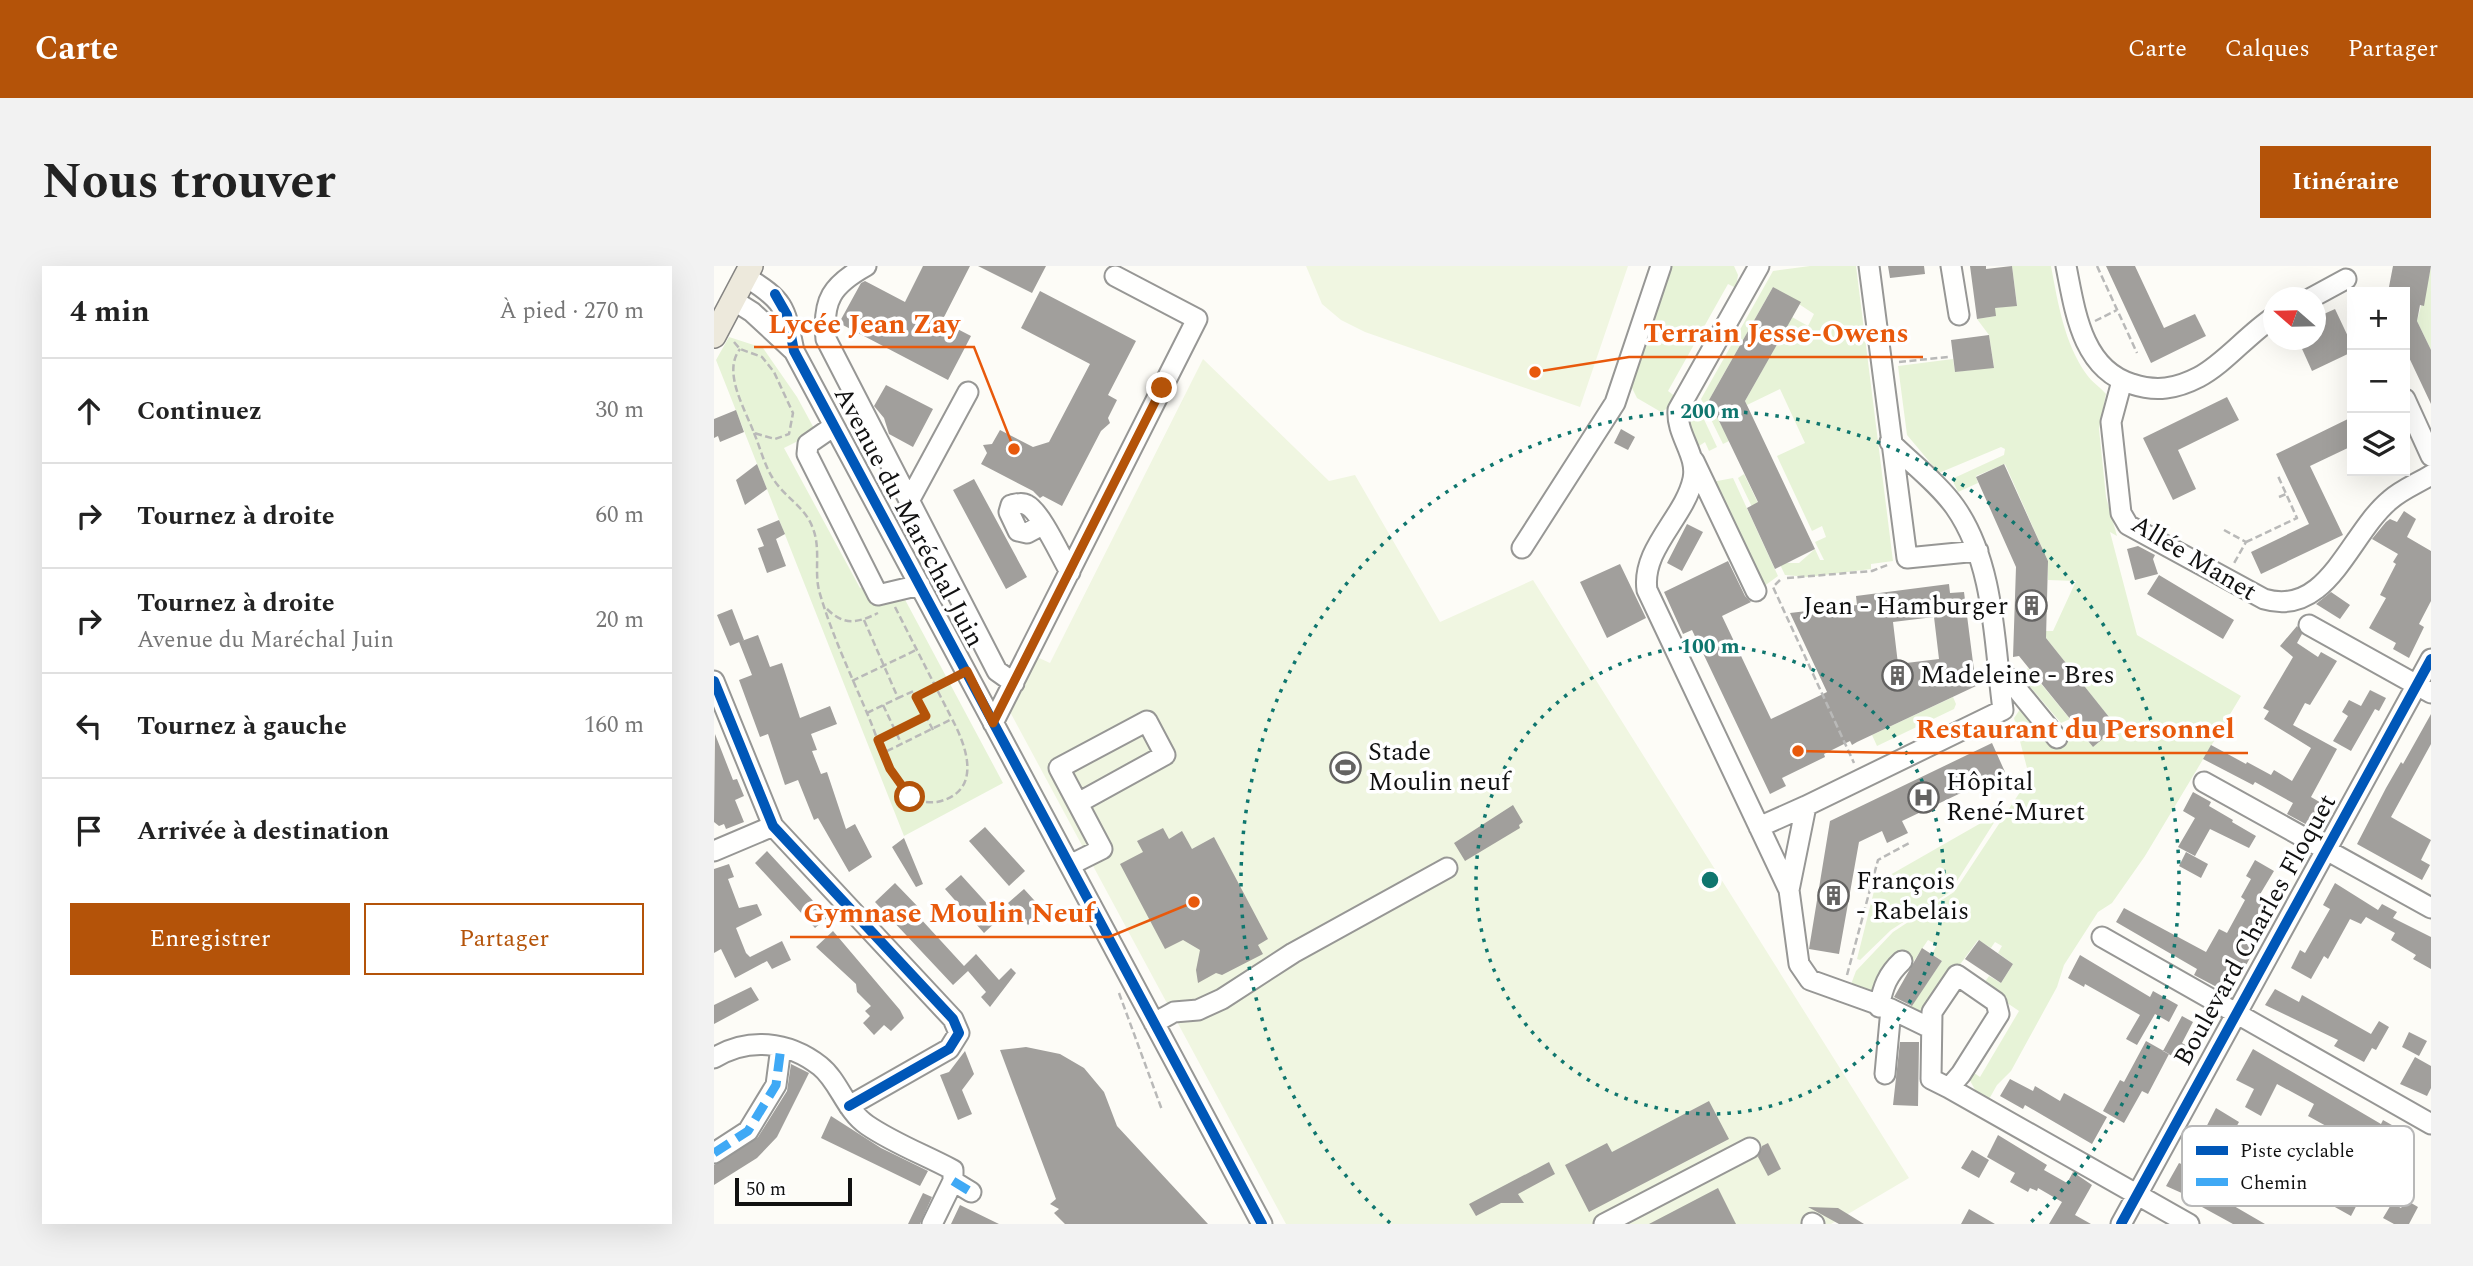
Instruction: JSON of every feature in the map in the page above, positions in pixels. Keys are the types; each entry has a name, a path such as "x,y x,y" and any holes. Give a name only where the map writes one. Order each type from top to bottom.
{"main road":[{"path":"714,336 748,271"}],"street":[{"path":"866,266 845,278 828,299 824,318 826,339 997,671 1014,683"},
{"path":"1522,548 1615,403 1661,266"},
{"path":"1756,591 1704,478 1691,457 1678,426 1678,410 1759,266"},
{"path":"1869,266 1907,558 1978,551"},
{"path":"1951,266 1959,315"},
{"path":"2066,266 2081,328 2094,358 2108,375 2151,390 2172,387 2200,376 2263,325"},
{"path":"748,271 775,295 787,315 794,351"},
{"path":"993,723 1197,319 1115,276"},
{"path":"2326,290 2346,279"},
{"path":"733,300 752,312 794,351"},
{"name":"Avenue du Maréchal Juin","path":"794,351 1262,1224"},
{"name":"Allée Manet","path":"2122,381 2111,422 2121,513 2128,525 2225,580 2283,605 2304,600 2330,576 2390,500 2431,475"},
{"path":"909,501 968,392"},
{"path":"2410,410 2431,456"},
{"path":"834,426 808,444 807,454 877,587 878,595 920,585"},
{"path":"1759,827 2003,710 1985,579 1978,551 1954,507 1890,442"},
{"path":"1691,457 1693,478 1648,566 1647,590 1789,890 1799,964 1811,980 1930,1028"},
{"path":"1042,525 1070,572"},
{"path":"2309,625 2424,689"},
{"name":"Boulevard Charles Floquet","path":"2121,1224 2325,848 2424,689 2431,659"},
{"path":"1998,673 2007,677 2057,738"},
{"path":"714,681 773,826 953,1019 959,1033 949,1049 849,1106"},
{"path":"1070,865 1102,849 1059,768 1147,720 1165,755 1078,803"},
{"path":"2204,782 2431,908"},
{"path":"1789,890 1806,806"},
{"path":"714,851 773,826"},
{"path":"1154,1023 1174,1012 1198,1010 1222,999 1293,953 1447,868"},
{"path":"2102,937 2431,1124"},
{"path":"1885,1073 1886,979 1902,961"},
{"path":"1949,1088 1962,1074 1999,1014 1996,1002 1957,975 1932,1012 1931,1079 2189,1224"},
{"path":"714,1058 727,1050 753,1043 781,1046 820,1066 865,1124 953,1170 953,1181 932,1224"},
{"path":"714,1153 748,1131 776,1085 781,1046"},
{"path":"1604,1224 1750,1147"},
{"path":"953,1181 971,1192"}],"path":[{"path":"2097,266 2137,353"},
{"path":"2081,328 2117,310"},
{"path":"754,433 775,439 789,434 793,413 774,372 762,357 740,349 734,356 733,373 754,433 772,478 811,522 819,549 819,593 883,753 900,785 910,797 926,803 940,801 956,792 966,778 969,758 937,686 894,605 864,620 843,621 826,608"},
{"path":"1882,365 1948,357"},
{"path":"2225,580 2246,542 2297,518 2278,476"},
{"path":"2279,497 2286,494"},
{"path":"2224,530 2246,542"},
{"path":"1787,578 1871,571 1907,558"},
{"path":"1780,580 1773,587 1861,779"},
{"path":"864,620 898,698"},
{"path":"852,681 916,650"},
{"path":"916,697 967,671"},
{"path":"867,713 914,691 933,730"},
{"path":"883,705 902,745"},
{"path":"878,740 926,716"},
{"path":"883,753 952,719"},
{"path":"1843,992 1878,860 1911,842"},
{"path":"1133,983 1117,994 1162,1110"}],"green space":[{"path":"1306,266 1628,266 1580,407 1365,332 1341,320 1322,304"},
{"path":"1666,266 1734,266 1738,275 1736,288 1728,284 1668,391 1676,397 1670,407 1661,412 1637,398 1629,382"},
{"path":"1810,266 1856,266 1893,561 1871,564 1871,569 1808,577 1785,575 1738,478 1744,474 1787,563 1799,563 1815,549 1820,560 1824,560 1815,542 1826,537 1822,526 1812,531 1777,456 1805,443 1780,389 1747,405 1745,401 1792,317 1808,326 1814,314 1773,287 1709,400 1729,441 1723,444 1701,399 1773,271"},
{"path":"2012,266 2051,266 2063,322 2073,350 2087,375 2106,394 2099,429 2106,497 2117,536 2110,532 2137,635 2241,696 2145,856 2112,903 2098,912 2064,965 2057,987 2011,1071 1997,1085 1988,1101 1978,1095 1968,1077 1970,1070 1980,1077 2019,1011 1982,986 1989,976 2001,983 2013,964 1998,953 2002,946 1995,942 1991,948 1978,940 1922,1016 1889,998 1891,996 1910,1008 1942,961 1932,954 1937,945 1928,940 1911,965 1893,958 1872,993 1850,987 1856,971 1893,932 1954,892 2024,786 2027,768 2014,718 2023,705 2056,746 2076,726 2093,747 2117,727 2046,638 2046,631 2053,631 2076,581 2048,580 2048,561 2005,464 1976,476 1978,483 1958,492 1952,479 2004,455 2005,449 2001,447 1939,473 1907,435 1898,366 1953,359 1955,372 1994,367 1989,335 1977,319 1995,316 1995,308 2017,305"},
{"path":"2431,268 2431,350 2417,321"},
{"path":"729,337 763,348 797,397 816,432 784,448 860,588 870,584 883,605 902,594 1003,783 904,836 716,360"},
{"name":"Stade Moulin neuf","path":"1203,359 1329,481 1355,475 1440,622 1533,580 1909,1178 1831,1224 1286,1224 1009,710 1037,657 1050,663"},
{"path":"1693,396 1717,447 1709,451 1705,442 1696,448 1685,413"},
{"path":"1733,478 1778,576 1763,587 1712,482"},
{"path":"2028,668 2070,719 2061,723 2021,676"},
{"path":"1953,697 1956,704 1954,709 1877,746 1872,735"},
{"path":"1995,815 1995,821 1950,892 1891,930 1860,960 1857,959 1876,883"}],"building":[{"path":"923,266 970,266 942,321 971,336 948,380 839,323 861,283 865,281 905,302"},
{"path":"978,266 1046,266 1032,293"},
{"path":"1888,266 1924,266 1925,274 1890,278"},
{"path":"1970,266 1986,266 1986,269 2012,266 2017,306 1995,308 1996,316 1977,319"},
{"path":"2106,266 2135,266 2164,328 2195,314 2206,336 2151,363"},
{"path":"2393,266 2431,266 2424,306 2420,305 2417,321 2431,350 2431,404 2410,360 2410,287 2389,287"},
{"path":"1773,287 1801,302 1745,401 1815,549 1775,569 1747,508 1758,502 1709,400"},
{"path":"1040,291 1136,341 1108,395 1117,400 1108,418 1110,423 1101,431 1062,506 1043,496 1040,498 1033,491 981,464 987,453 983,445 992,444 1000,430 1033,447 1049,442 1090,364 1021,328"},
{"path":"2335,309 2347,334 2347,354 2312,371 2303,350 2326,350 2326,313"},
{"path":"1989,335 1994,368 1955,372 1951,340"},
{"path":"886,385 933,409 913,447 889,434 884,418 874,406"},
{"path":"2227,397 2239,420 2178,450 2196,489 2173,500 2143,438"},
{"path":"736,410 744,432 720,442 718,436 714,438 714,419"},
{"path":"2347,419 2347,448 2310,466 2343,535 2261,574 2251,552 2309,524 2276,454"},
{"path":"1621,429 1635,437 1628,450 1614,443"},
{"path":"757,464 767,489 745,505 736,480"},
{"name":"Jean - Hamburger","path":"2004,464 2048,561 2046,638 2117,727 2093,747 2019,656 2013,657 2016,567 1976,477"},
{"path":"974,479 1027,577 1006,589 953,490"},
{"path":"2404,511 2416,519 2407,537 2431,551 2431,601 2419,624 2424,627 2409,658 2393,649 2396,643 2369,628 2386,598 2380,595 2396,564 2393,562 2398,554 2372,539 2390,519 2397,522"},
{"path":"779,520 785,534 776,539 786,566 767,573 758,548 764,546 757,529"},
{"path":"1687,524 1703,532 1682,571 1667,563"},
{"path":"2138,546 2155,555 2153,559 2158,574 2135,580 2127,549"},
{"path":"1728,561 1745,596 1751,602 1722,616 1771,719 1827,692 1790,613 1857,605 1856,596 1949,584 1950,593 1964,592 1976,686 1852,745 1850,741 1824,754 1825,757 1782,778 1786,786 1770,794 1692,630 1683,634 1664,592","holes":["1934,617 1939,659 1898,664 1893,622"]},
{"path":"1620,564 1646,618 1607,638 1580,582"},
{"path":"2159,575 2234,620 2223,639 2147,594"},
{"path":"2331,592 2350,605 2340,619 2316,604"},
{"path":"732,609 744,640 730,646 717,615"},
{"path":"2297,626 2302,634 2297,643 2318,657 2321,652 2337,661 2310,705 2305,703 2293,725 2337,749 2311,797 2323,804 2311,827 2287,814 2293,803 2255,782 2253,785 2203,759 2211,745 2246,764 2247,762 2271,775 2274,770 2292,781 2311,748 2264,719 2269,711 2263,708 2293,657 2280,646"},
{"path":"758,635 770,667 782,663 800,718 830,706 837,724 811,734 817,750 812,751 821,774 827,772 846,829 855,824 872,857 849,872 818,818 814,820 798,780 785,785 768,734 760,737 739,680 752,675 739,642"},
{"path":"2370,690 2386,698 2379,711 2375,709 2351,751 2333,741 2348,716 2342,712 2349,700 2361,706"},
{"path":"2431,714 2431,744 2391,817 2431,840 2421,860 2430,865 2422,880 2357,844 2386,788"},
{"path":"715,734 733,780 737,779 744,796 735,800 744,822 726,829 724,824 719,826 714,822"},
{"name":"François - Rabelais","path":"1992,743 2005,772 1902,821 1908,833 1887,843 1882,831 1859,842 1839,954 1809,949 1830,821"},
{"path":"2193,792 2211,802 2209,806 2256,836 2249,848 2210,829 2195,856 2178,847 2195,818 2183,811"},
{"path":"1513,805 1523,822 1519,825 1520,828 1465,861 1454,843"},
{"path":"985,827 1025,871 1009,886 969,841"},
{"path":"1163,828 1169,839 1182,831 1192,849 1214,837 1268,939 1258,945 1263,954 1222,975 1216,973 1198,983 1196,970 1200,950 1183,940 1165,949 1120,864 1143,852 1137,841"},
{"path":"904,838 923,884 916,887 892,847"},
{"path":"767,851 828,917 815,928 755,863"},
{"path":"2186,852 2208,864 2201,878 2179,866"},
{"path":"2255,860 2274,871 2259,896 2268,902 2245,943 2255,949 2230,994 2194,975 2197,969 2116,922 2124,908 2206,952 2219,929 2227,933 2245,900 2241,897 2251,879 2246,876"},
{"path":"729,864 734,877 728,879 739,908 757,904 762,915 736,928 746,953 750,957 782,941 791,960 772,969 767,961 735,978 721,949 714,953 714,869"},
{"path":"961,875 1000,918 984,933 945,889"},
{"path":"895,883 924,913 919,917 964,966 976,954 999,980 1011,968 1016,973 990,1007 981,997 986,992 968,971 953,985 875,902"},
{"path":"2335,883 2378,910 2382,904 2397,912 2393,918 2431,937 2431,969 2413,959 2416,955 2391,940 2395,933 2366,917 2361,924 2350,919 2328,959 2324,956 2311,979 2291,968 2300,950 2305,953 2330,909 2323,905"},
{"path":"1024,889 1044,911 1028,925 1008,903"},
{"path":"833,931 900,1010 904,1018 891,1031 884,1025 874,1035 863,1023 870,1016 865,1011 871,1006 857,992 856,984 816,947"},
{"path":"1979,940 2013,964 2001,983 1965,959"},
{"path":"1922,948 1942,961 1912,1006 1894,997"},
{"path":"2080,955 2150,997 2153,991 2178,1005 2169,1022 2155,1014 2137,1045 2126,1039 2140,1015 2085,984 2084,987 2068,978"},
{"path":"751,987 759,1000 714,1024 714,1005"},
{"path":"2275,989 2299,1002 2302,995 2371,1034 2379,1021 2389,1027 2376,1050 2372,1048 2364,1062 2334,1046 2338,1040 2265,1005"},
{"path":"2182,1016 2193,1022 2182,1043 2191,1048 2183,1062 2163,1051"},
{"path":"2409,1032 2427,1041 2419,1056 2402,1047"},
{"path":"2146,1041 2169,1054 2148,1094 2142,1091 2124,1123 2103,1111 2120,1080 2124,1082"},
{"path":"1900,1042 1919,1042 1918,1106 1893,1105"},
{"path":"1026,1047 1060,1054 1084,1068 1104,1092 1117,1126 1208,1224 1065,1224 1054,1213 1059,1209 1050,1204 1056,1199 1000,1050"},
{"path":"2253,1049 2381,1124 2383,1120 2394,1126 2326,1126 2308,1116 2314,1104 2277,1084 2261,1116 2245,1107 2254,1089 2236,1080"},
{"path":"965,1051 974,1074 962,1090 972,1114 958,1120 940,1075 949,1072"},
{"path":"2415,1057 2431,1066 2431,1088 2427,1096 2400,1084"},
{"path":"791,1064 809,1073 777,1137 757,1158 714,1185 714,1165 758,1137 787,1091"},
{"path":"2010,1079 2033,1091 2035,1086 2060,1101 2064,1093 2107,1117 2092,1144 2025,1105 2023,1109 2000,1096"},
{"path":"1709,1101 1729,1139 1589,1212 1565,1165 1607,1143 1612,1152"},
{"path":"2216,1108 2239,1122 2237,1126 2207,1126"},
{"path":"831,1116 881,1148 928,1171 920,1186 821,1138"},
{"path":"1998,1135 2047,1165 2044,1170 2067,1183 2073,1172 2092,1185 2075,1215 2091,1224 2049,1224 2062,1202 2038,1188 2037,1191 2030,1188 2028,1192 2010,1182 2015,1173 1987,1157"},
{"path":"1768,1143 1781,1169 1768,1176 1758,1157 1762,1146"},
{"path":"1972,1150 1989,1160 1979,1178 1961,1168"},
{"path":"1549,1162 1555,1174 1518,1194 1524,1203 1501,1203 1476,1216 1469,1204"},
{"path":"2179,1163 2182,1164 2182,1193 2166,1186"},
{"path":"1718,1188 1736,1224 1649,1224"},
{"path":"923,1193 932,1197 920,1224 908,1224"},
{"path":"960,1205 999,1224 951,1224"},
{"path":"2414,1205 2418,1207 2409,1224 2394,1224 2383,1218 2390,1206 2401,1208"},
{"path":"2234,1206 2265,1224 2233,1224 2202,1207"},
{"path":"2333,1206 2356,1206 2351,1216"},
{"path":"1808,1207 1838,1208 1864,1224 1839,1224"},
{"path":"1969,1209 1995,1224 1961,1224"}],"marked path":[{"path":"714,1153 748,1131 776,1085 781,1047"},
{"path":"953,1181 971,1192"}],"cycle path":[{"path":"775,294 787,315 794,351 1262,1224"},
{"path":"2121,1224 2431,659"},
{"path":"714,681 773,826 953,1019 959,1033 949,1049 849,1106"}],"place":[{"name":"Terrain Jesse-Owens","path":"1535,372"},
{"name":"Lycée Jean Zay","path":"1014,449"},
{"name":"Jean - Hamburger","path":"2031,606"},
{"name":"Madeleine - Bres","path":"1897,675"},
{"name":"Restaurant du Personnel","path":"1798,751"},
{"name":"Stade Moulin neuf","path":"1345,767"},
{"name":"Hôpital René-Muret","path":"1923,797"},
{"name":"François - Rabelais","path":"1833,896"},
{"name":"Gymnase Moulin Neuf","path":"1194,902"}],"route":[{"path":"910,797 890,769 878,740 926,716 916,697 967,671 993,723 1162,388"}]}
